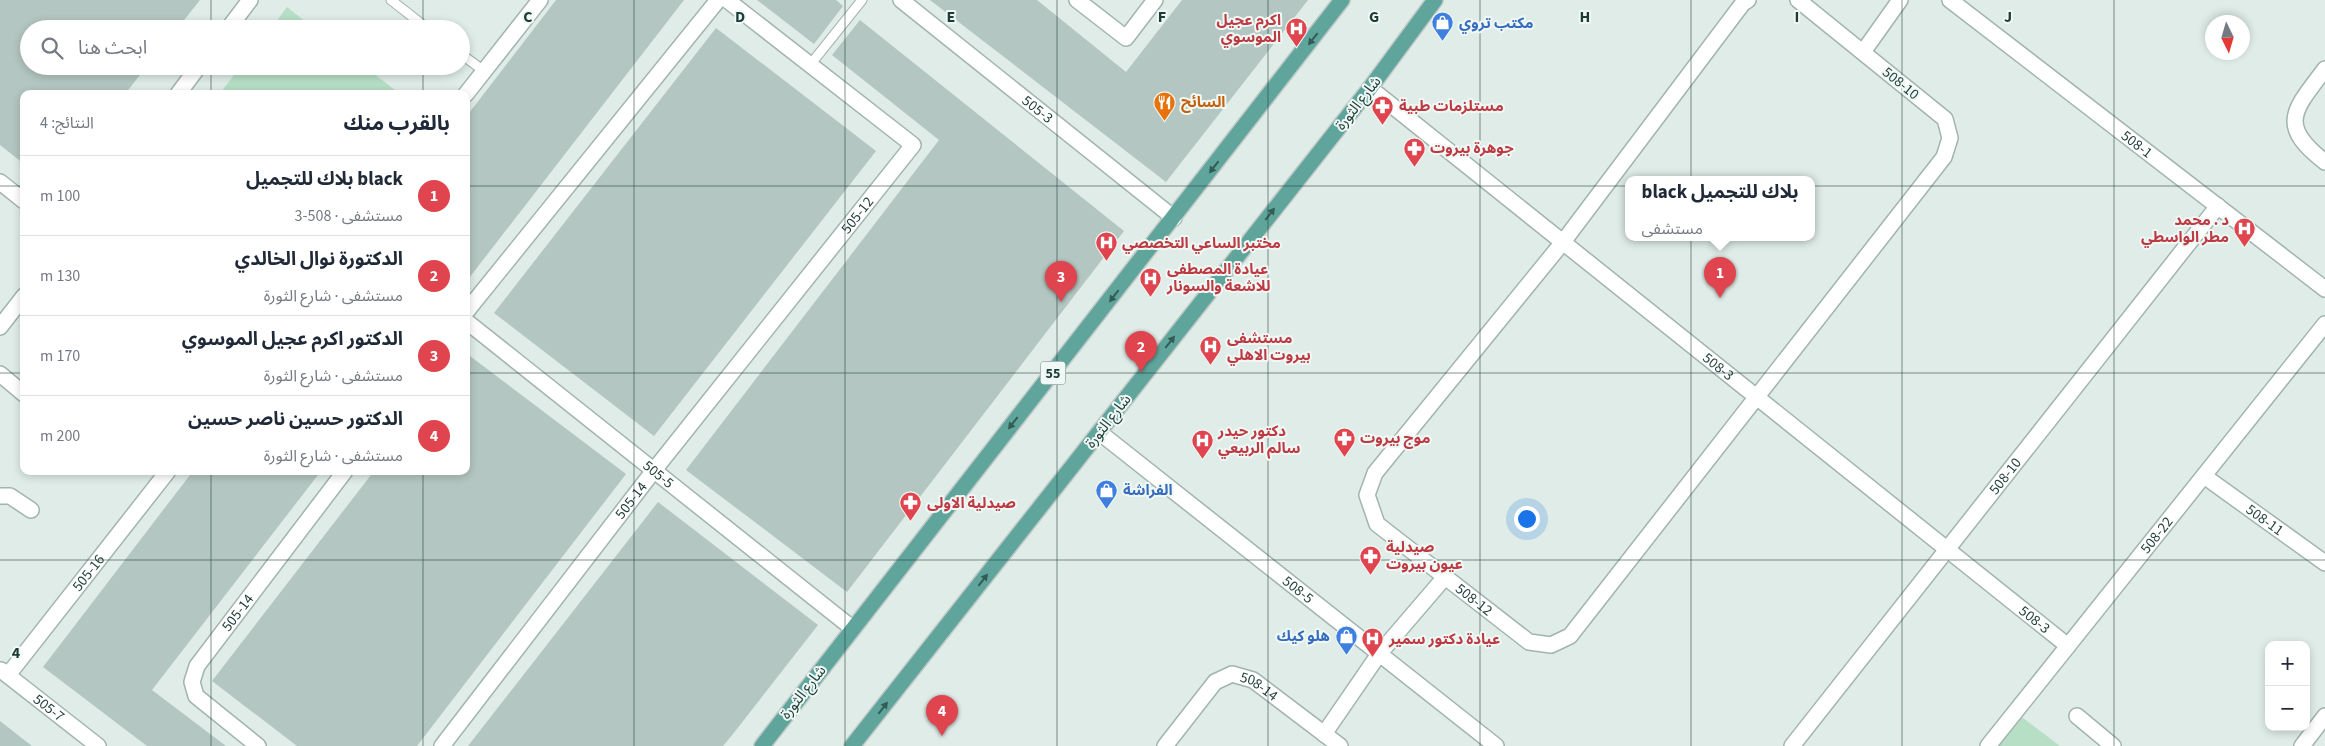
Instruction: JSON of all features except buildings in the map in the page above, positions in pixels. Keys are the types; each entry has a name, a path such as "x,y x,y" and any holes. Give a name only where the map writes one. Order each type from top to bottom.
{"main road":[{"name":"شارع الثورة","path":"762,746 1342,0"},
{"name":"شارع الثورة","path":"852,746 1370,88 1435,0"}],"street":[{"path":"235,20 250,0"},
{"path":"469,90 540,0"},
{"path":"470,307 718,0"},
{"name":"505-12","path":"656,469 913,145 728,0"},
{"name":"505-3","path":"901,0 1174,218"},
{"path":"1077,0 1126,38 1155,0"},
{"path":"1563,242 1748,0"},
{"name":"508-10","path":"1757,398 1944,157 1950,138 1945,119 1798,0"},
{"path":"1863,52 1900,0"},
{"name":"508-1","path":"1950,0 2324,287"},
{"path":"2325,69 2297,105 2294,125 2306,148 2325,162"},
{"path":"181,90 192,75"},
{"name":"508-3","path":"1370,88 2068,646"},
{"path":"0,182 20,198"},
{"name":"508-10","path":"1792,746 2218,206"},
{"name":"508-12","path":"1563,242 1375,473 1367,495 1377,524 1529,642 1551,645 1570,636 1757,398"},
{"path":"0,327 20,301"},
{"name":"505-5","path":"470,324 656,469 852,628"},
{"name":"508-22","path":"1988,746 2325,324"},
{"path":"0,374 20,391"},
{"name":"508-5","path":"1099,432 1496,746"},
{"name":"505-14","path":"442,746 656,469"},
{"name":"505-16","path":"4,672 165,475"},
{"name":"505-14","path":"258,746 196,696 192,682 197,666 342,475"},
{"name":"508-11","path":"2204,476 2325,563"},
{"path":"0,496 10,496 31,510"},
{"path":"1324,734 1379,654 1445,577"},
{"name":"505-7","path":"4,672 98,746"},
{"name":"508-14","path":"1165,746 1215,682 1232,674 1253,680 1340,746"},
{"path":"2076,716 2113,746"},
{"path":"2302,746 2325,716"}],"lane":[{"path":"391,0 417,20"},
{"path":"810,65 862,0"},
{"path":"470,61 484,71"}],"green space":[{"path":"287,7 304,20 278,20"},
{"path":"234,75 376,75 395,90 223,90"},
{"path":"2015,712 2060,746 1988,746"}],"place":[{"name":"مكتب تروي","path":"1443,42"},
{"name":"اكرم عجيل الموسوي","path":"1297,48"},
{"name":"السائح","path":"1165,121"},
{"name":"مستلزمات طبية","path":"1383,125"},
{"name":"جوهرة بيروت","path":"1414,167"},
{"name":"د . محمد مطر الواسطي","path":"2245,248"},
{"name":"مختبر الساعي التخصصي","path":"1106,262"},
{"name":"عيادة المصطفى للاشعة والسونار","path":"1151,297"},
{"name":"black بلاك للتجميل","path":"1720,298"},
{"name":"الدكتور اكرم عجيل الموسوي","path":"1061,302"},
{"name":"مستشفى بيروت الاهلي","path":"1211,366"},
{"name":"الدكتورة نوال الخالدي","path":"1141,372"},
{"name":"موج بيروت","path":"1344,457"},
{"name":"دكتور حيدر سالم الربيعي","path":"1202,459"},
{"name":"الفراشة","path":"1107,509"},
{"name":"صيدلية الاولى","path":"911,522"},
{"name":"صيدلية عيون بيروت","path":"1370,575"},
{"name":"هلو كيك","path":"1346,655"},
{"name":"عيادة دكتور سمير","path":"1373,658"},
{"name":"الدكتور حسين ناصر حسين","path":"942,736"}]}
